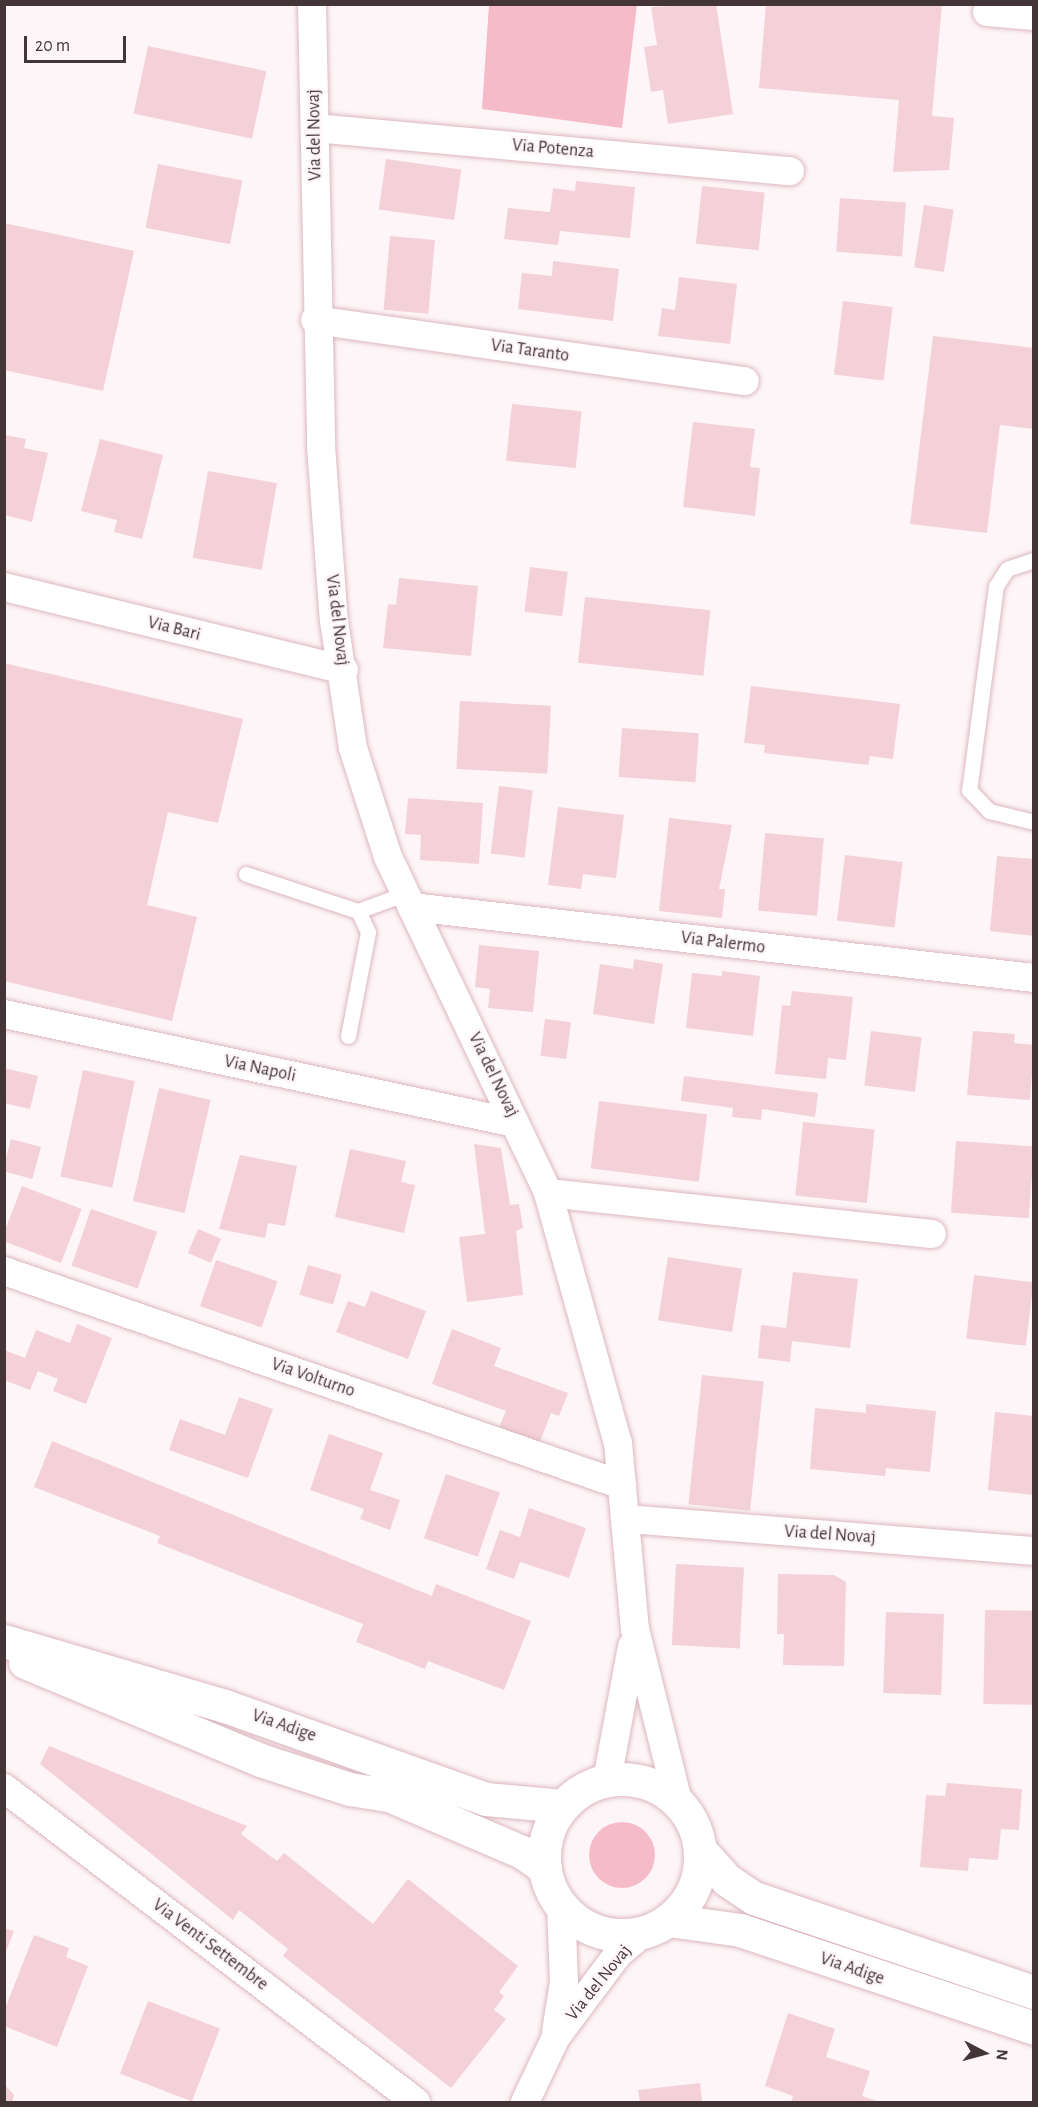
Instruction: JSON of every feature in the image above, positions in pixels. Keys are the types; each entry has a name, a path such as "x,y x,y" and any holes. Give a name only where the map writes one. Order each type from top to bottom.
{"street":[{"name":"Via del Novaj","path":"312,4 315,128 315,320 334,621 344,670 353,748 408,900 548,1193 604,1378 627,1519 635,1629 678,1801"},
{"path":"987,12 1034,16"},
{"name":"Via Potenza","path":"315,128 790,171"},
{"name":"Via Taranto","path":"315,320 745,381"},
{"name":"Via Bari","path":"4,587 344,670"},
{"name":"Via Palermo","path":"408,900 1034,978"},
{"name":"Via Napoli","path":"4,1014 515,1123"},
{"path":"548,1193 932,1234"},
{"name":"Via Volturno","path":"4,1272 622,1485"},
{"name":"Via del Novaj","path":"627,1519 1034,1551"},
{"name":"Via del Novaj","path":"607,1780 635,1629"},
{"name":"Via Adige","path":"4,1641 225,1706 486,1799 563,1806"},
{"path":"4,1652 260,1760 350,1789 389,1795 522,1852 545,1868"},
{"path":"633,1779 678,1801 693,1824 700,1850 698,1876 687,1900 657,1926 614,1935 584,1925 561,1905 545,1868 551,1824 563,1806 607,1780 633,1779"},
{"name":"Via Venti Settembre","path":"4,1788 416,2103"},
{"path":"700,1850 727,1880 754,1898 1034,1992"},
{"name":"Via del Novaj","path":"556,2037 564,1982 561,1905"},
{"name":"Via del Novaj","path":"525,2103 556,2037 618,1954 657,1926"},
{"name":"Via Adige","path":"657,1926 740,1930 1034,2028"}],"lane":[{"path":"1034,560 1007,569 996,586 969,790 989,811 1034,822"},
{"path":"246,874 358,911 408,900"},
{"path":"348,1036 368,932 358,911"}],"shaded area":[{"path":"489,5 637,5 622,128 482,109"},
{"path":"622,1822 635,1825 645,1832 652,1842 655,1855 652,1868 645,1878 635,1885 622,1888 609,1885 599,1878 592,1868 589,1855 592,1842 599,1832 609,1825"}],"building":[{"path":"716,4 733,114 668,124 663,90 651,92 644,47 657,45 651,7"},
{"path":"766,4 942,4 932,116 954,118 949,170 893,172 899,100 759,88"},
{"path":"148,46 266,71 252,139 134,113"},
{"path":"386,159 461,170 454,220 379,210"},
{"path":"158,164 242,180 230,244 146,228"},
{"path":"576,181 635,187 630,238 560,231 558,245 504,239 508,208 550,212 553,188 575,191"},
{"path":"702,186 765,193 759,250 696,244"},
{"path":"840,198 906,203 902,256 836,252"},
{"path":"924,205 954,210 944,272 914,267"},
{"path":"4,223 134,251 103,391 4,370"},
{"path":"390,236 435,240 428,314 384,310"},
{"path":"553,261 619,269 613,321 518,309 522,273 552,276"},
{"path":"679,277 737,284 730,344 658,336 662,308 675,310"},
{"path":"843,301 893,307 884,381 834,374"},
{"path":"933,336 1034,348 1034,429 1000,425 987,533 910,524"},
{"path":"512,404 582,411 576,468 506,461"},
{"path":"693,422 755,429 750,467 760,468 755,516 683,507"},
{"path":"5,435 26,439 24,448 48,453 32,522 5,515"},
{"path":"100,439 163,455 142,539 114,532 117,520 81,511"},
{"path":"208,471 277,483 262,570 193,558"},
{"path":"530,567 568,572 562,616 525,612"},
{"path":"399,578 478,586 471,656 383,648 388,604 396,605"},
{"path":"585,597 710,610 703,676 578,663"},
{"path":"4,663 243,719 218,823 168,812 147,905 197,917 172,1021 4,981"},
{"path":"751,686 900,704 893,759 870,756 868,765 764,753 765,745 744,743"},
{"path":"460,701 551,706 547,774 456,769"},
{"path":"622,728 699,733 695,782 619,777"},
{"path":"499,786 533,790 524,858 491,853"},
{"path":"408,798 483,803 479,864 420,860 421,835 405,834"},
{"path":"558,807 624,815 616,878 583,874 581,889 548,885"},
{"path":"669,818 732,825 719,889 725,889 722,918 659,911"},
{"path":"765,833 824,838 817,916 758,911"},
{"path":"845,855 903,862 895,928 837,921"},
{"path":"997,856 1034,859 1034,936 990,931"},
{"path":"479,945 539,951 533,1012 488,1008 490,989 475,987"},
{"path":"634,959 663,964 654,1024 593,1014 600,964 633,969"},
{"path":"722,971 760,976 753,1036 686,1028 692,973 722,976"},
{"path":"792,991 853,997 846,1060 828,1058 826,1079 775,1074 782,1005 790,1006"},
{"path":"545,1019 571,1022 566,1059 540,1056"},
{"path":"871,1031 922,1037 915,1092 864,1086"},
{"path":"973,1031 1015,1034 1014,1043 1034,1045 1030,1100 967,1095"},
{"path":"4,1068 38,1076 30,1109 4,1103"},
{"path":"83,1070 135,1081 112,1188 60,1177"},
{"path":"684,1076 818,1093 815,1117 762,1109 761,1120 732,1117 733,1108 681,1101"},
{"path":"159,1088 211,1100 185,1213 133,1201"},
{"path":"599,1101 707,1114 699,1182 591,1168"},
{"path":"803,1122 875,1130 867,1203 795,1196"},
{"path":"11,1139 41,1147 32,1179 4,1171"},
{"path":"956,1141 1034,1146 1029,1218 951,1213"},
{"path":"474,1144 501,1148 510,1205 519,1204 523,1228 516,1231 523,1295 467,1302 459,1237 485,1234"},
{"path":"350,1149 406,1161 401,1182 415,1185 404,1233 335,1217"},
{"path":"240,1155 297,1166 285,1226 268,1223 265,1238 219,1229"},
{"path":"22,1186 82,1209 61,1263 4,1241 4,1233"},
{"path":"91,1209 157,1232 138,1289 71,1266"},
{"path":"198,1229 221,1239 211,1263 188,1253"},
{"path":"668,1257 742,1269 732,1332 658,1320"},
{"path":"216,1260 277,1281 262,1327 200,1306"},
{"path":"308,1265 342,1275 333,1304 299,1295"},
{"path":"793,1272 858,1279 850,1348 792,1341 790,1362 758,1358 761,1325 786,1328"},
{"path":"974,1275 1034,1282 1026,1346 966,1339"},
{"path":"371,1291 426,1311 408,1359 336,1332 348,1301 365,1307"},
{"path":"77,1324 112,1338 86,1404 53,1391 58,1379 38,1371 30,1390 4,1380 4,1350 25,1358 36,1330 70,1343"},
{"path":"452,1329 501,1348 494,1366 568,1393 559,1416 551,1413 540,1442 499,1427 506,1411 432,1384"},
{"path":"702,1375 764,1381 750,1511 688,1504"},
{"path":"239,1397 273,1409 248,1478 169,1450 180,1419 225,1435"},
{"path":"866,1404 936,1411 930,1472 886,1468 885,1476 810,1469 815,1408 866,1413"},
{"path":"995,1412 1034,1416 1034,1495 988,1490"},
{"path":"329,1434 383,1453 370,1490 400,1500 390,1530 360,1519 364,1509 310,1490"},
{"path":"52,1441 432,1596 436,1584 531,1621 504,1690 428,1661 425,1669 356,1642 363,1624 157,1543 160,1536 34,1487"},
{"path":"446,1474 500,1493 478,1557 424,1538"},
{"path":"529,1508 586,1528 569,1578 520,1562 514,1579 486,1569 500,1530 520,1537"},
{"path":"676,1564 744,1568 740,1648 672,1645"},
{"path":"778,1574 834,1575 846,1582 844,1666 783,1665 784,1634 777,1634"},
{"path":"985,1610 1034,1611 1032,1705 983,1704"},
{"path":"886,1612 944,1614 941,1695 883,1693"},
{"path":"49,1746 247,1826 241,1834 277,1861 284,1853 373,1924 408,1879 518,1966 499,1992 504,1996 494,2010 506,2019 451,2088 283,1956 288,1949 239,1910 233,1920 40,1764"},
{"path":"947,1783 1022,1789 1019,1830 1001,1829 998,1860 969,1858 968,1871 920,1867 926,1795 945,1796"},
{"path":"4,1928 14,1931 5,1954 4,1954"},
{"path":"34,1935 69,1948 66,1957 88,1966 57,2047 4,2026 4,2011"},
{"path":"148,2001 220,2029 192,2101 120,2074"},
{"path":"788,2013 835,2029 826,2057 870,2071 862,2096 880,2102 791,2102 793,2096 765,2086"},
{"path":"700,2083 702,2102 640,2102 638,2090"},
{"path":"4,2084 14,2095 12,2102 4,2102"}]}
